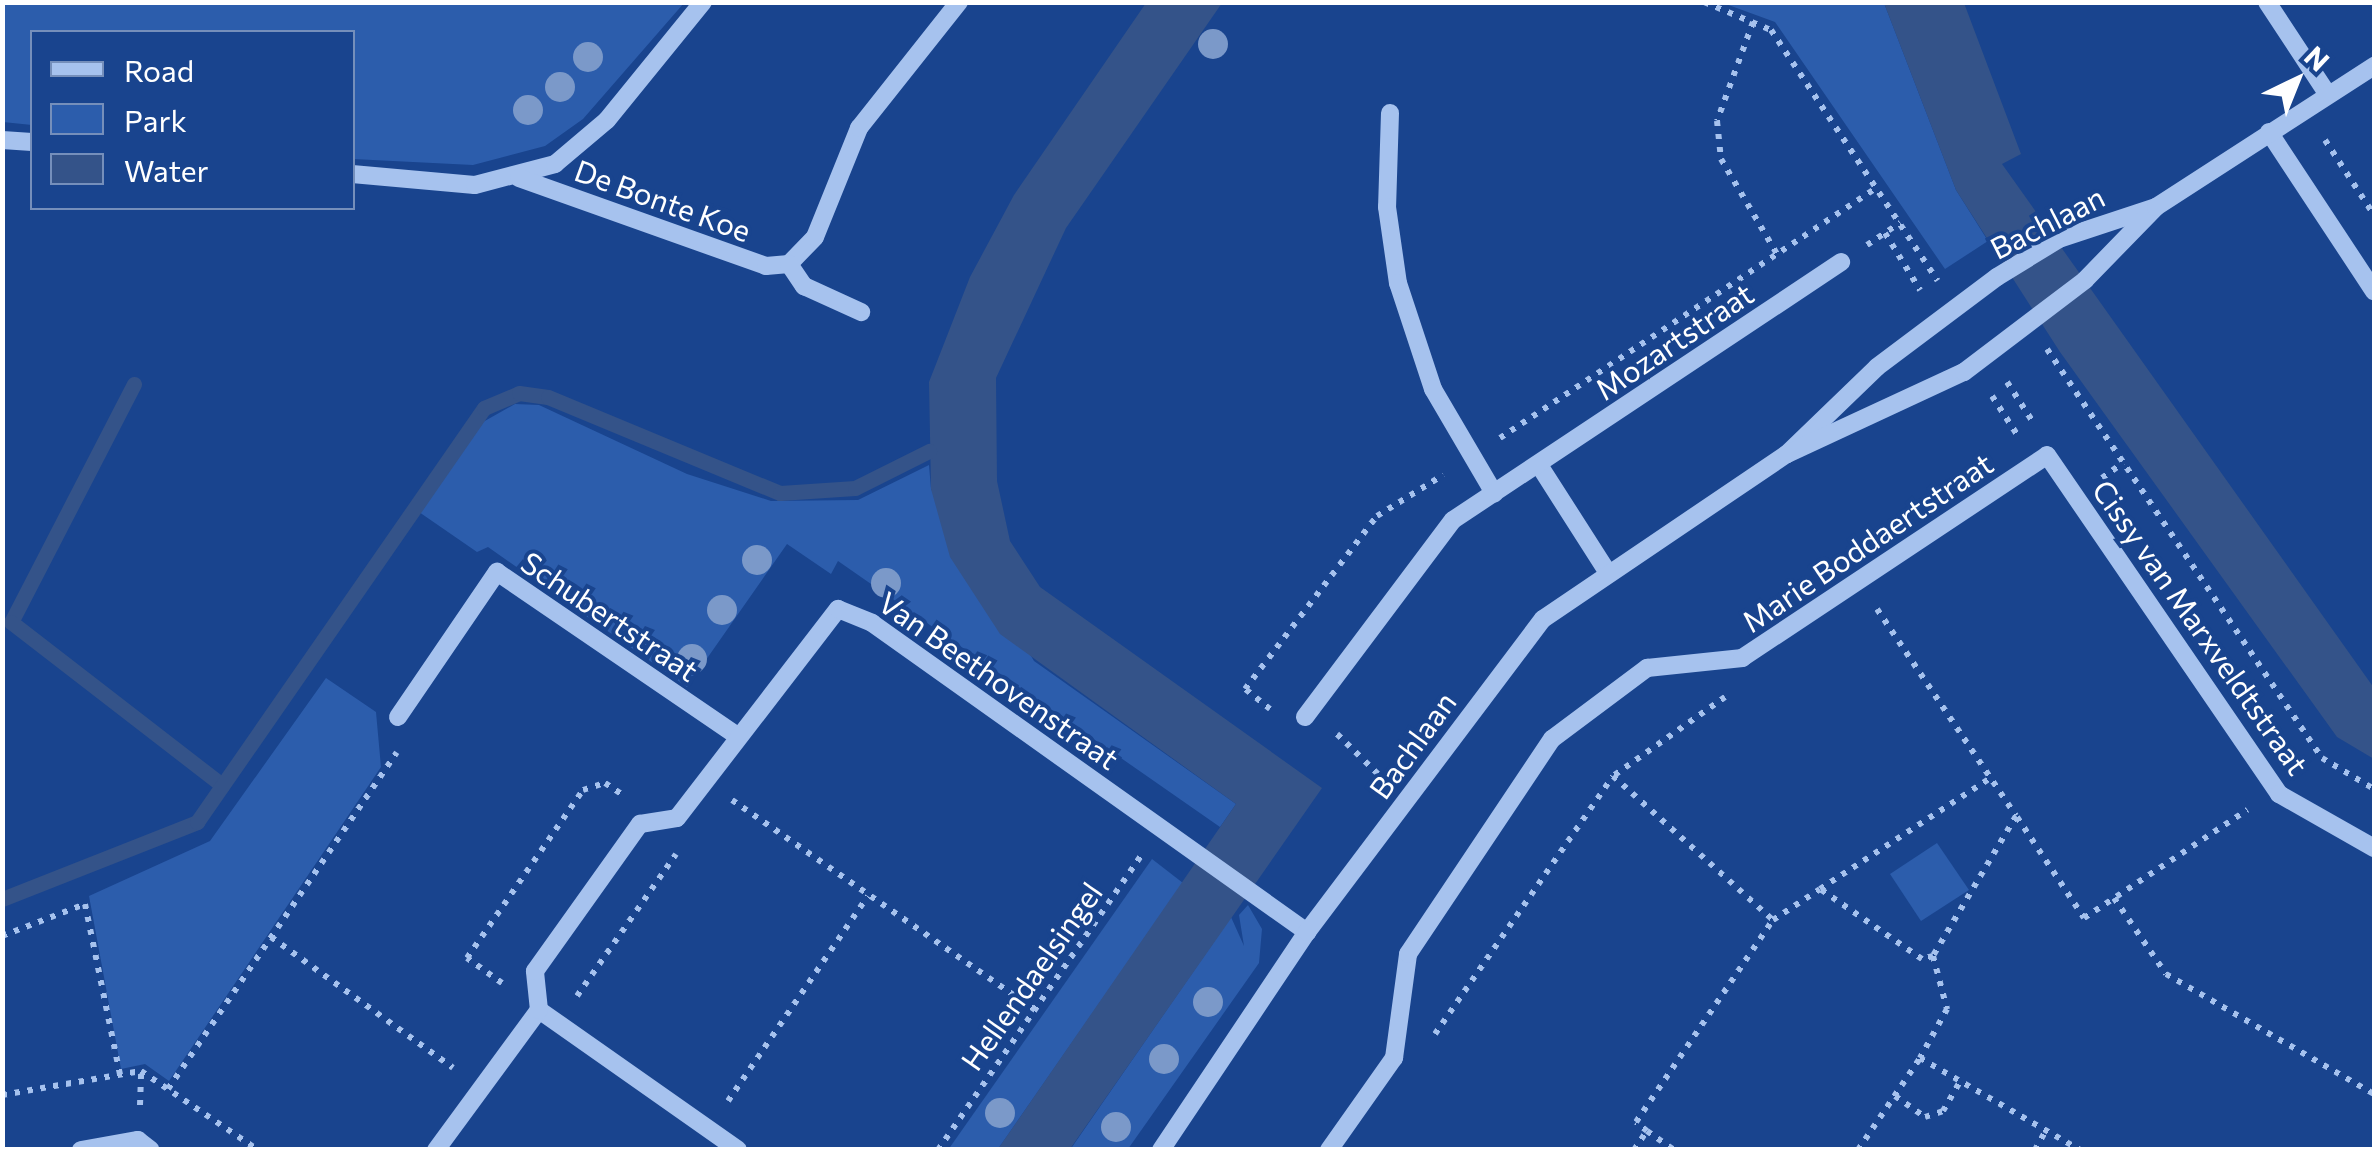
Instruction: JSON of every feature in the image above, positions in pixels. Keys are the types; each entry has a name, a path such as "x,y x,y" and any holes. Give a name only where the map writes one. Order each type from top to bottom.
{"street":[{"path":"355,174 475,185 518,178 576,151 703,2"},
{"path":"861,312 804,286 790,264 815,237 859,128 960,2"},
{"path":"2266,2 2328,95"},
{"name":"Bachlaan","path":"1787,454 1828,442 1989,355 2085,280 2156,207 2372,65"},
{"path":"1390,113 1387,207 1398,282 1432,389 1494,493"},
{"path":"2270,132 2374,290"},
{"path":"2,140 30,142"},
{"name":"De Bonte Koe","path":"518,178 766,266 790,264"},
{"name":"Bachlaan","path":"1161,1150 1307,932 1543,619 1787,454 1877,367 1997,278 2060,240 2156,207"},
{"name":"Mozartstraat","path":"1306,715 1426,548 1494,493 1841,262"},
{"name":"Marie Boddaertstraat","path":"1330,1150 1394,1058 1408,954 1552,740 1647,668 1742,658 1856,578 2047,455"},
{"name":"Cissy van Marxveldtstraat","path":"2047,455 2279,794 2374,848"},
{"path":"1539,465 1608,573"},
{"name":"Schubertstraat","path":"398,717 496,572 737,736"},
{"name":"Van Beethovenstraat","path":"539,1010 535,971 640,824 677,818 826,616 847,608 1307,932"},
{"path":"436,1150 539,1010 738,1150"},
{"path":"81,1150 138,1140 151,1150"}],"path":[{"path":"1704,2 1771,30 1957,310"},
{"path":"1752,22 1733,88 1723,92 1721,159 1777,254"},
{"path":"2304,110 2374,216"},
{"path":"2034,321 2123,463 2322,758 2374,788"},
{"path":"1989,355 2047,455"},
{"path":"2103,477 2123,463"},
{"path":"1856,578 2084,918 2279,794"},
{"path":"1394,1058 1424,1049 1613,776 1743,686 1742,658"},
{"path":"1306,715 1382,769 1372,783"},
{"path":"168,1089 402,745 398,717"},
{"path":"1613,776 1773,920"},
{"path":"1674,1150 1636,1122 1773,920 1990,778"},
{"path":"704,781 1035,1010"},
{"path":"539,1010 467,958 582,790 605,784 661,819"},
{"path":"1820,889 1922,959 1933,956 2016,816"},
{"name":"Hellendaelsingel","path":"938,1150 1161,829"},
{"path":"558,1024 687,838"},
{"path":"709,1129 868,896"},
{"path":"2114,898 2166,974 2374,1094"},
{"path":"2,936 85,904 120,1074"},
{"path":"271,938 481,1088"},
{"path":"1858,1150 1947,1010 1933,956"},
{"path":"1920,1058 2080,1150"},
{"path":"2,1095 142,1071 258,1150"},
{"path":"1895,1096 1924,1117 1943,1111 1960,1081"},
{"path":"2035,1150 2046,1130"},
{"path":"1634,1150 1647,1131"}],"green space":[{"path":"3,2 684,3 583,119 545,146 473,165 355,159 355,30 30,30 30,125 3,122"},
{"path":"1723,3 1884,3 1956,190 1988,241 1945,269 1775,22"},
{"path":"515,404 539,405 687,474 771,501 858,500 929,465 931,489 1034,661 1236,804 1220,827 838,561 831,574 787,544 687,687 488,547 477,552 419,512 483,422"},
{"path":"326,678 376,712 381,767 169,1081 145,1064 121,1069 89,896 210,841"},
{"path":"1937,843 1969,890 1921,921 1890,874"},
{"path":"1152,859 1183,883 998,1149 948,1150"},
{"path":"1248,905 1262,929 1259,963 1128,1149 1070,1150 1231,917 1244,946 1239,915"}],"water":[{"path":"1146,3 1222,3 1066,228 996,378 997,481 1010,541 1040,587 1322,788 1070,1149 998,1149 1236,804 1000,634 950,557 931,489 929,382 970,277 1014,195"},
{"path":"1884,3 1964,3 2021,154 2002,164 2374,688 2374,759 2337,737 2060,352 1956,190"}],"waterway":[{"path":"134,384 11,622 222,785"},
{"path":"2,899 197,822 484,408 519,393 548,397 780,493 855,488 929,451"}]}
